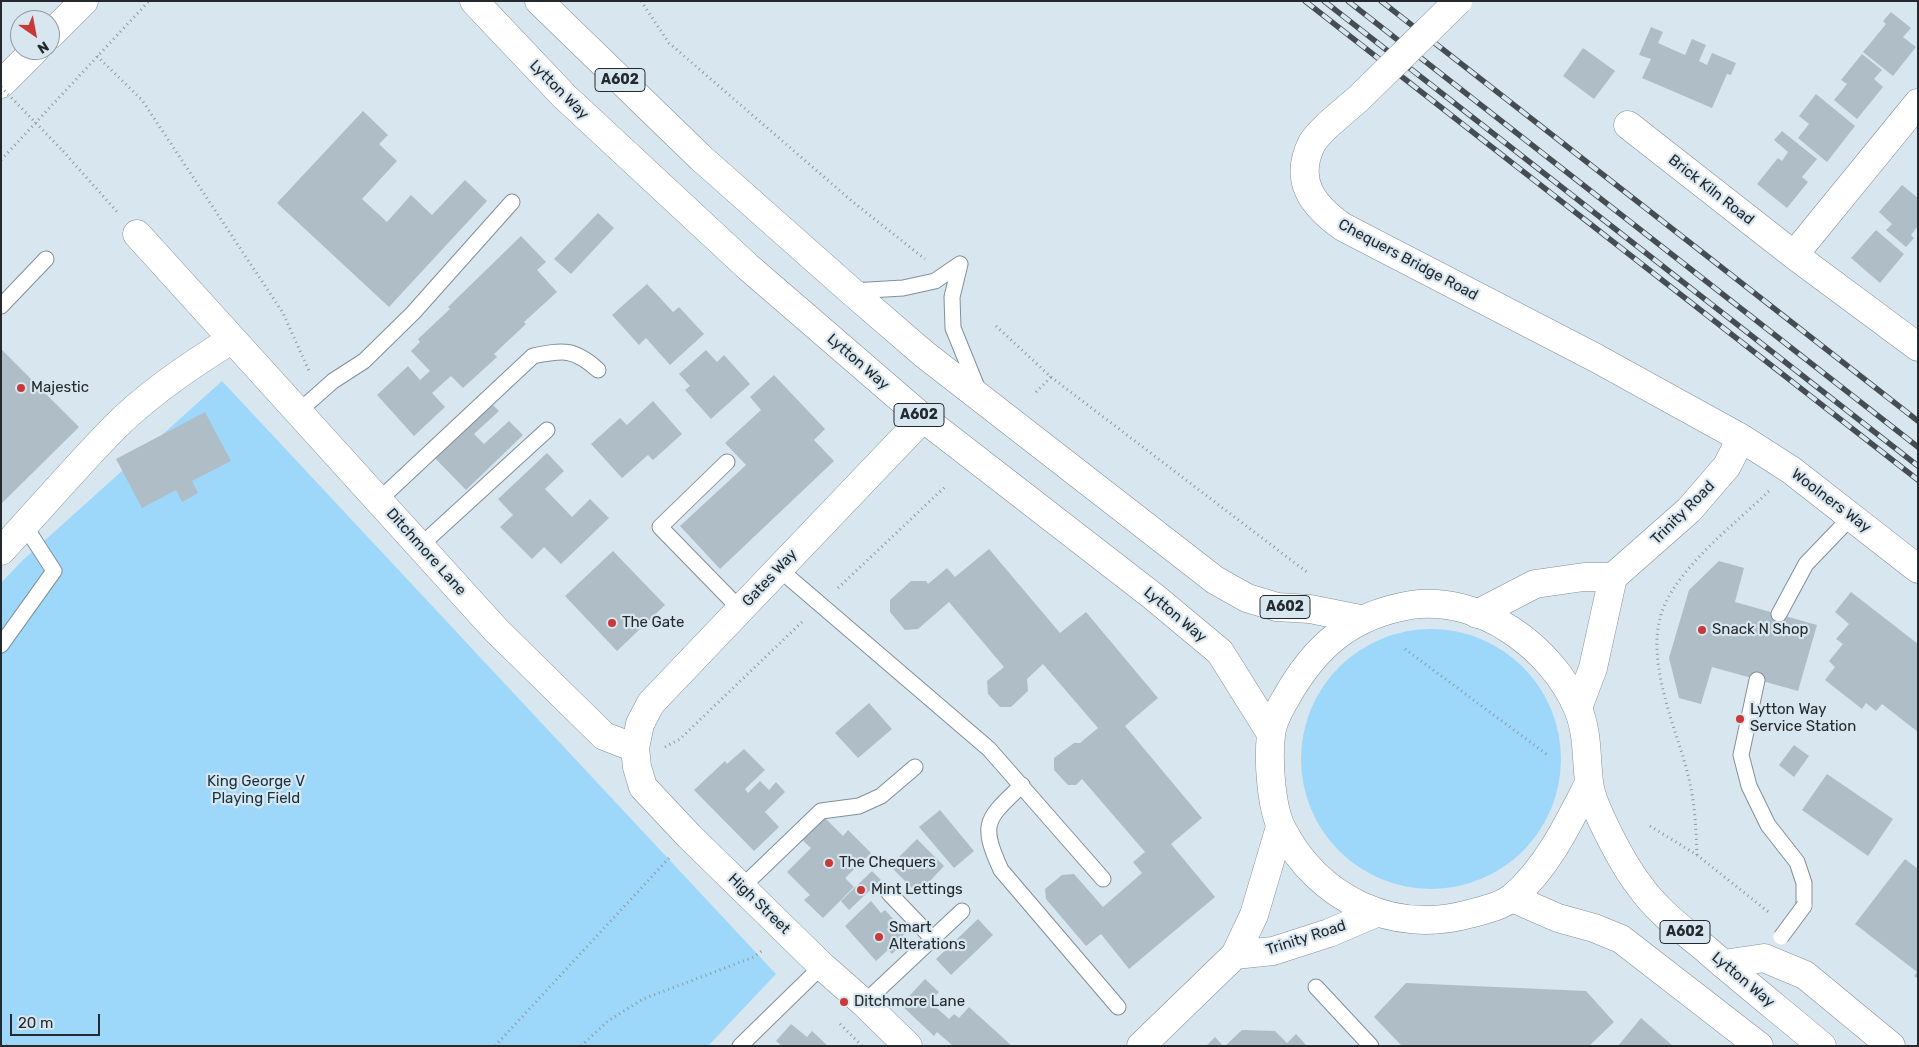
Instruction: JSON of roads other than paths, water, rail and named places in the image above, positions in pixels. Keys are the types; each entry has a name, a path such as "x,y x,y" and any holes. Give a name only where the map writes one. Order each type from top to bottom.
{"street":[{"path":"60,25 84,1"},
{"name":"Lytton Way","path":"474,1 564,96 748,267 923,418 1154,597 1220,652 1270,732"},
{"name":"Lytton Way","path":"539,1 701,158 851,292 982,400 1215,580 1247,598 1277,607 1310,609 1360,619"},
{"name":"Chequers Bridge Road","path":"1458,1 1312,142 1305,163 1306,190 1322,212 1343,227 1596,358 1741,438"},
{"path":"1,86 26,60"},
{"path":"1794,256 1918,103"},
{"name":"Brick Kiln Road","path":"1628,125 1794,256 1918,347"},
{"name":"Ditchmore Lane","path":"137,234 231,340 496,630 604,736 635,748"},
{"path":"1,551 113,428 164,386 231,340"},
{"name":"Gates Way","path":"635,748 640,724 651,703 923,418"},
{"name":"Woolners Way","path":"1741,438 1791,470 1918,569"},
{"name":"Trinity Road","path":"1613,577 1633,561 1700,498 1727,466 1741,438"},
{"path":"1477,614 1535,584 1584,577 1613,577 1593,668 1578,708"},
{"name":"Lytton Way","path":"1588,785 1550,854 1512,898 1496,906 1445,921 1406,920 1376,913 1330,888 1300,856 1280,827 1274,800 1270,732 1284,701 1313,657 1360,619 1394,608 1423,604 1477,614 1504,625 1524,638 1552,668 1578,708 1586,734 1589,762 1588,785 1614,845 1639,886 1668,918 1822,1046"},
{"name":"High Street","path":"635,748 637,767 643,787 689,836 822,966 864,1003 908,1046"},
{"name":"Trinity Road","path":"1141,1046 1235,955 1254,915 1280,827"},
{"name":"A602","path":"1512,898 1558,918 1594,928 1621,939 1759,1046"},
{"name":"Trinity Road","path":"1235,955 1273,951 1328,933 1376,913"},
{"path":"1723,964 1764,958 1805,975 1890,1046"}],"lane":[{"path":"298,412 319,392 364,361 413,313 512,202"},
{"path":"1,306 46,259"},
{"path":"851,292 903,288 935,281 960,264 952,297 954,328 982,400"},
{"path":"379,500 533,356 558,351 582,356 598,370"},
{"path":"420,546 547,430"},
{"path":"727,462 660,527 740,609"},
{"path":"1779,614 1806,564 1852,516"},
{"path":"1,646 54,571 25,526"},
{"path":"779,569 989,749 1103,879"},
{"path":"1757,680 1741,755 1749,786 1768,826 1797,862 1804,883 1804,906 1764,958"},
{"path":"742,887 820,811 859,806 882,796 915,767"},
{"path":"1022,785 994,812 988,828 989,844 1001,870 1118,1007"},
{"path":"889,893 933,939"},
{"path":"864,1003 962,911"},
{"path":"740,1046 822,966"},
{"path":"1316,987 1371,1046"}],"railway":[{"path":"1305,1 1918,480"},
{"path":"1324,1 1918,466"},
{"path":"1348,1 1918,447"},
{"path":"1381,1 1918,421"}],"place":[{"name":"Majestic","path":"21,388"},
{"name":"The Gate","path":"612,623"},
{"name":"Snack N Shop","path":"1702,630"},
{"name":"Lytton Way Service Station","path":"1740,719"},
{"name":"The Chequers","path":"829,863"},
{"name":"Mint Lettings","path":"861,890"},
{"name":"Smart Alterations","path":"879,937"},
{"name":"Ditchmore Lane","path":"844,1002"}],"park label":[{"name":"King George V Playing Field","path":"256,790"}]}
